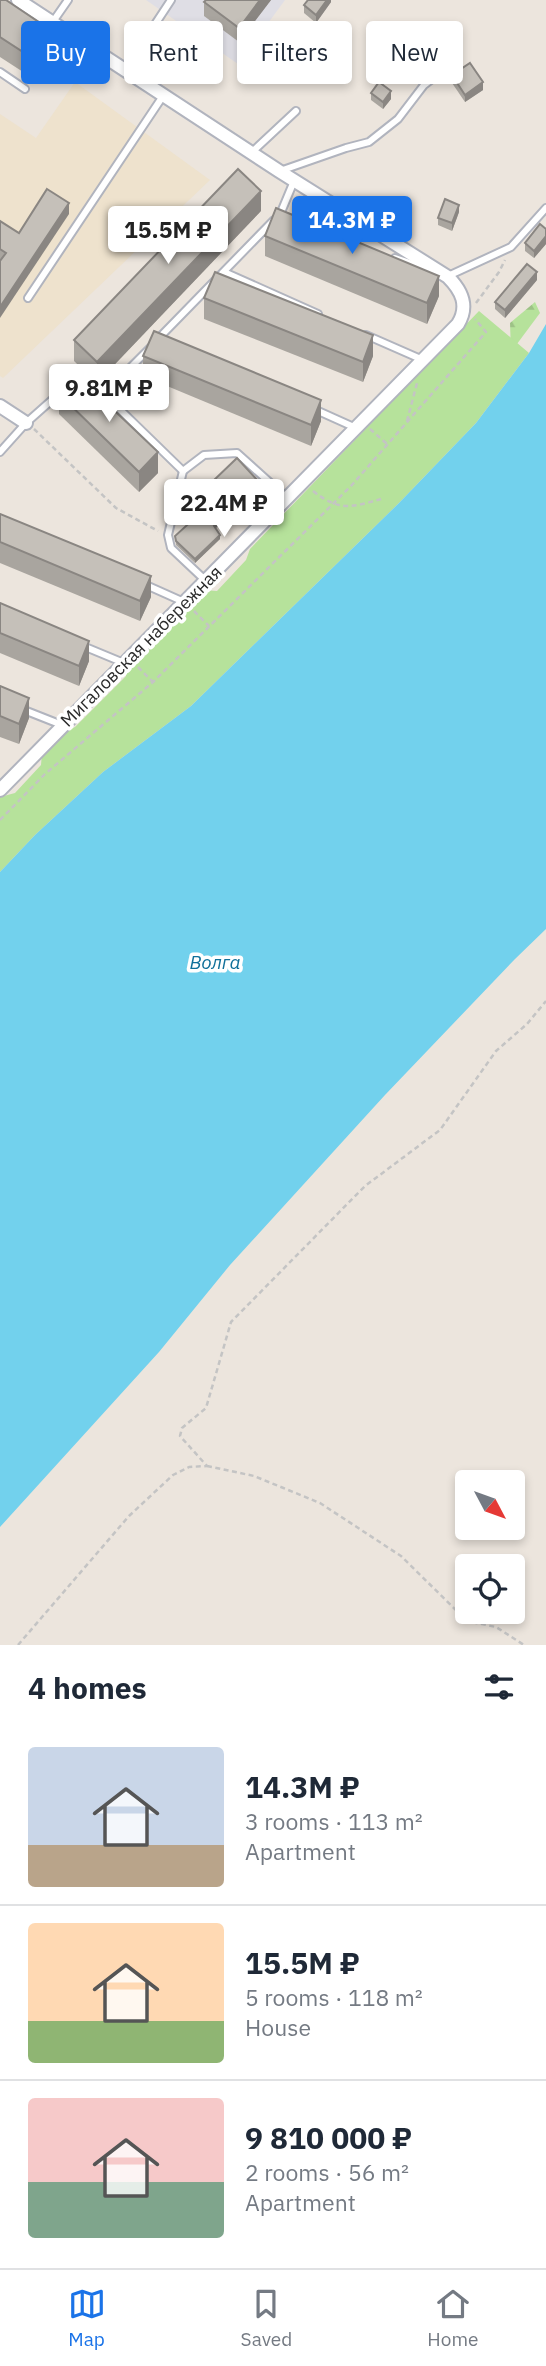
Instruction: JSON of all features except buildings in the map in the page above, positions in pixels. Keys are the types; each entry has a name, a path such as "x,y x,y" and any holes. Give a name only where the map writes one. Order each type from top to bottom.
{"street":[{"path":"18,0 49,21"},
{"path":"145,84 452,280 464,301 458,324"},
{"name":"Мигаловская набережная","path":"0,790 458,324"},
{"path":"0,406 26,424"}],"lane":[{"path":"53,21 68,0"},
{"path":"157,21 171,0"},
{"path":"0,72 25,89"},
{"path":"279,171 369,142 398,119 425,84"},
{"path":"28,298 163,96"},
{"path":"251,153 296,111"},
{"path":"104,394 278,216 294,181"},
{"path":"383,253 452,280 511,247 546,208"},
{"path":"278,216 291,221"},
{"path":"224,272 323,316"},
{"path":"361,332 423,360"},
{"path":"157,340 170,346"},
{"path":"0,452 75,379 104,394 183,471"},
{"path":"307,406 359,425"},
{"path":"206,581 171,548 168,535 183,471 204,456 237,453 287,498"},
{"path":"135,580 185,602"},
{"path":"75,643 125,663"},
{"path":"12,705 62,726"}],"path":[{"path":"458,324 499,272 511,247"},
{"path":"0,820 45,774 153,682 332,505 486,332 471,314"},
{"path":"407,422 423,360"},
{"path":"26,424 116,508 168,535"},
{"path":"359,425 387,444"},
{"path":"321,498 332,505 356,506 381,499"},
{"path":"200,616 209,626"},
{"path":"144,672 153,682"},
{"path":"207,1466 180,1436 182,1428 206,1408 231,1322 365,1186 440,1130 496,1051 527,1024 546,1001"},
{"path":"18,1645 138,1507 173,1475 189,1467 207,1466 254,1476 320,1503 401,1556 467,1621 496,1627 524,1645"}],"shaded area":[{"path":"146,0 285,0 270,21 237,21 237,63 223,54 223,21 176,21"},
{"path":"74,84 78,84 210,180 3,378 0,376 0,114 36,138"}],"green space":[{"path":"535,302 540,313 511,352 510,323"},
{"path":"479,311 529,353 476,423 399,503 191,706 103,772 35,835 0,872 0,797 15,793 41,765 42,753 63,732 75,727 126,676 126,668 204,590 217,591 246,560 250,549"}],"water":[{"name":"Волга","path":"546,324 546,929 385,1095 230,1265 159,1352 0,1527 0,872 35,835 103,772 191,706 399,503 476,423 529,353"}]}
